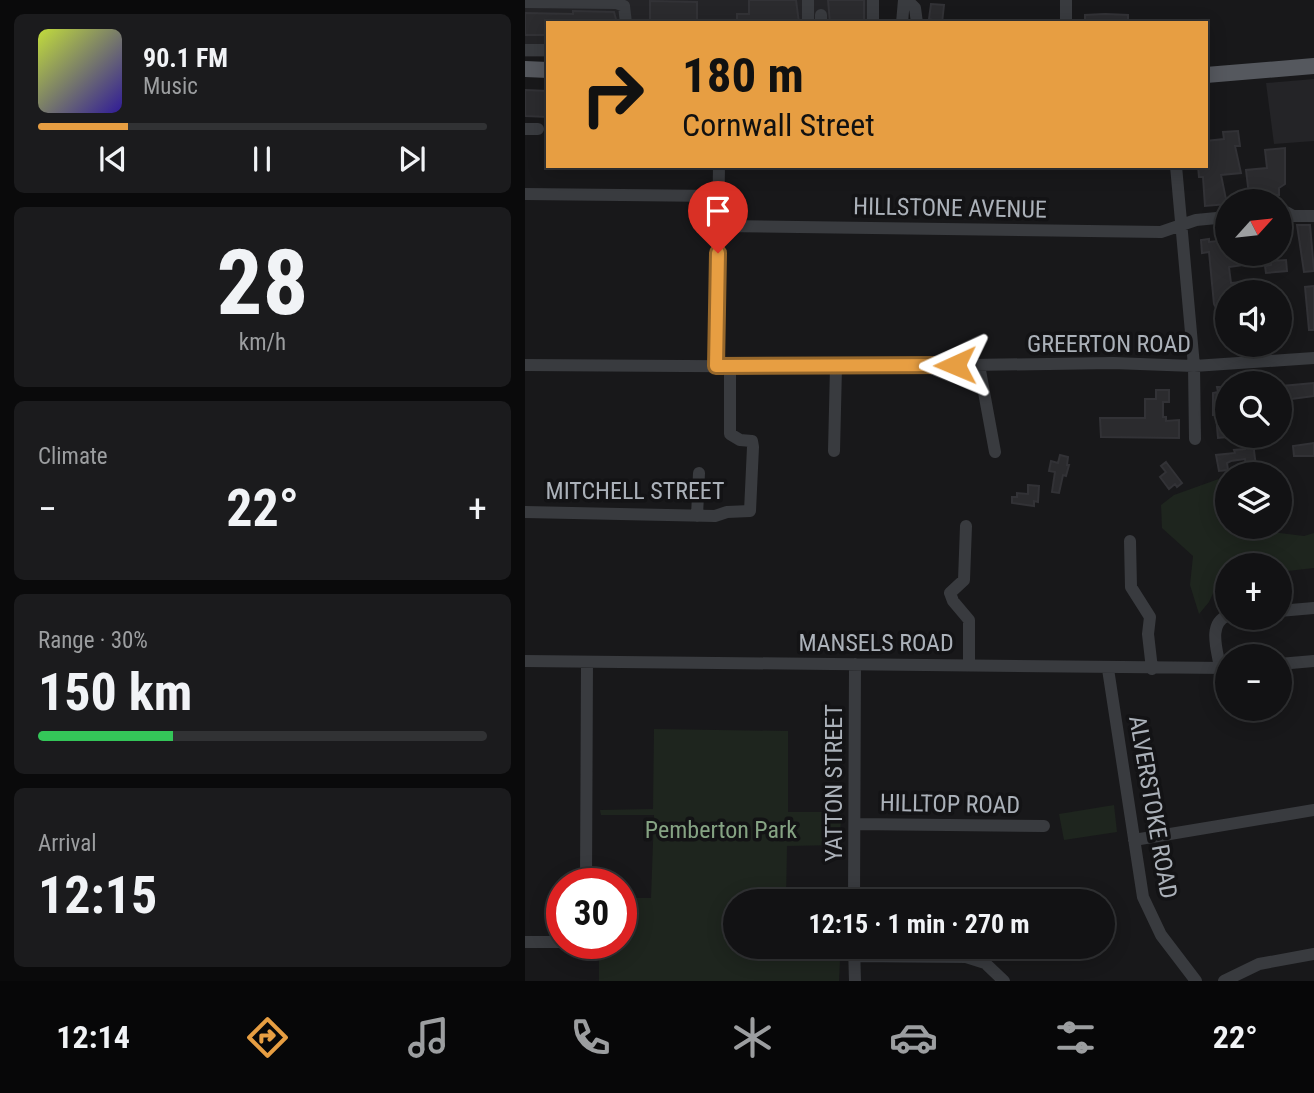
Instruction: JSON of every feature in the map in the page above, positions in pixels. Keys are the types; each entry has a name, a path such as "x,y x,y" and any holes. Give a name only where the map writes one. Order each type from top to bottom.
{"main road":[{"path":"1208,75 1314,66"},
{"path":"525,69 546,69"},
{"path":"525,75 546,75"}],"street":[{"path":"808,0 808,21"},
{"path":"873,0 873,21"},
{"path":"902,21 906,0"},
{"path":"906,0 915,8 917,21"},
{"path":"1066,0 1066,21"},
{"path":"525,2 615,3 624,6 626,21"},
{"path":"525,50 546,50"},
{"path":"716,366 719,168"},
{"path":"1176,168 1194,366 1195,439"},
{"path":"525,194 718,196"},
{"path":"1292,216 1314,212"},
{"name":"HILLSTONE AVENUE","path":"719,226 1161,232 1196,220 1215,218"},
{"name":"GREERTON ROAD","path":"525,365 836,367 1113,363 1194,366 1314,358"},
{"path":"979,365 995,452"},
{"name":"MITCHELL STREET","path":"525,512 697,516 747,512 752,508 753,447 752,442 740,440 730,434 730,366"},
{"path":"834,451 836,367"},
{"path":"697,516 699,473"},
{"path":"966,526 964,580 950,593 953,601 969,620 969,665"},
{"path":"1130,541 1131,587 1150,617 1148,634 1152,669"},
{"path":"1292,610 1314,608"},
{"name":"MANSELS ROAD","path":"525,661 1215,668"},
{"path":"1292,663 1314,661"},
{"path":"586,868 587,663"},
{"name":"YATTON STREET","path":"854,889 855,664"},
{"name":"ALVERSTOKE ROAD","path":"1108,669 1143,897 1152,921 1196,981"},
{"path":"1134,840 1314,810"},
{"name":"HILLTOP ROAD","path":"855,824 1044,827"},
{"path":"525,942 546,942"},
{"path":"1224,981 1250,967 1314,954"},
{"path":"854,959 855,981"},
{"path":"972,959 985,963 1005,981"}],"shaded area":[{"path":"525,0 878,0 878,21 546,21 546,57 525,57"},
{"path":"1314,79 1314,141 1274,144 1266,83"}],"green space":[{"path":"1215,480 1215,539 1292,539 1292,534 1304,536 1314,533 1314,568 1292,571 1292,553 1215,553 1215,589 1199,614 1190,585 1193,556 1162,528 1161,505 1174,495"},
{"name":"Pemberton Park","path":"654,729 788,731 788,812 841,812 840,845 787,846 786,889 723,889 723,959 840,960 839,981 599,981 599,959 637,959 637,898 651,898 654,815 601,815 600,810 653,809"},
{"path":"1114,805 1117,832 1064,840 1059,814"}],"building":[{"path":"749,0 796,0 799,21 737,21 737,14 749,14"},
{"path":"828,0 864,0 864,21 830,21"},
{"path":"650,1 697,2 697,21 650,20"},
{"path":"931,4 944,5 942,21 929,19"},
{"path":"573,11 614,12 616,21 546,21 546,35 525,35 525,13 573,14"},
{"path":"1085,15 1128,15 1128,21 1085,21"},
{"path":"525,90 546,91 546,117 525,116"},
{"path":"1238,131 1240,146 1235,146 1241,173 1221,175 1224,189 1215,189 1215,205 1205,206 1203,177 1199,177 1198,168 1208,168 1208,141 1224,139 1223,132"},
{"path":"1285,148 1285,184 1279,189 1248,189 1246,170 1267,168 1265,150"},
{"path":"1297,225 1310,225 1314,271 1304,272"},
{"path":"1201,240 1215,241 1215,266 1236,266 1229,267 1231,280 1215,280 1215,306 1209,252 1202,253"},
{"path":"1265,266 1287,266 1287,271 1266,273"},
{"path":"1314,286 1314,330 1309,330 1305,287"},
{"path":"1314,383 1314,396 1292,399 1292,385"},
{"path":"1156,390 1169,390 1169,402 1163,402 1163,417 1166,417 1166,421 1179,420 1179,438 1101,437 1100,418 1145,418 1145,399 1156,399"},
{"path":"1215,393 1215,415 1213,415"},
{"path":"1314,443 1314,456 1294,456 1293,446"},
{"path":"1254,448 1255,462 1245,462 1245,459 1217,462 1216,455"},
{"path":"1060,455 1068,457 1069,465 1066,476 1063,475 1059,493 1052,492 1055,472 1049,471 1051,461 1058,463"},
{"path":"1166,462 1182,483 1177,487 1175,484 1169,489 1160,477 1166,472 1161,466"},
{"path":"1028,485 1039,486 1038,502 1034,501 1034,506 1012,503 1012,497 1017,497 1017,493 1028,494"}],"route":[{"path":"718,253 716,366 955,365"}]}
